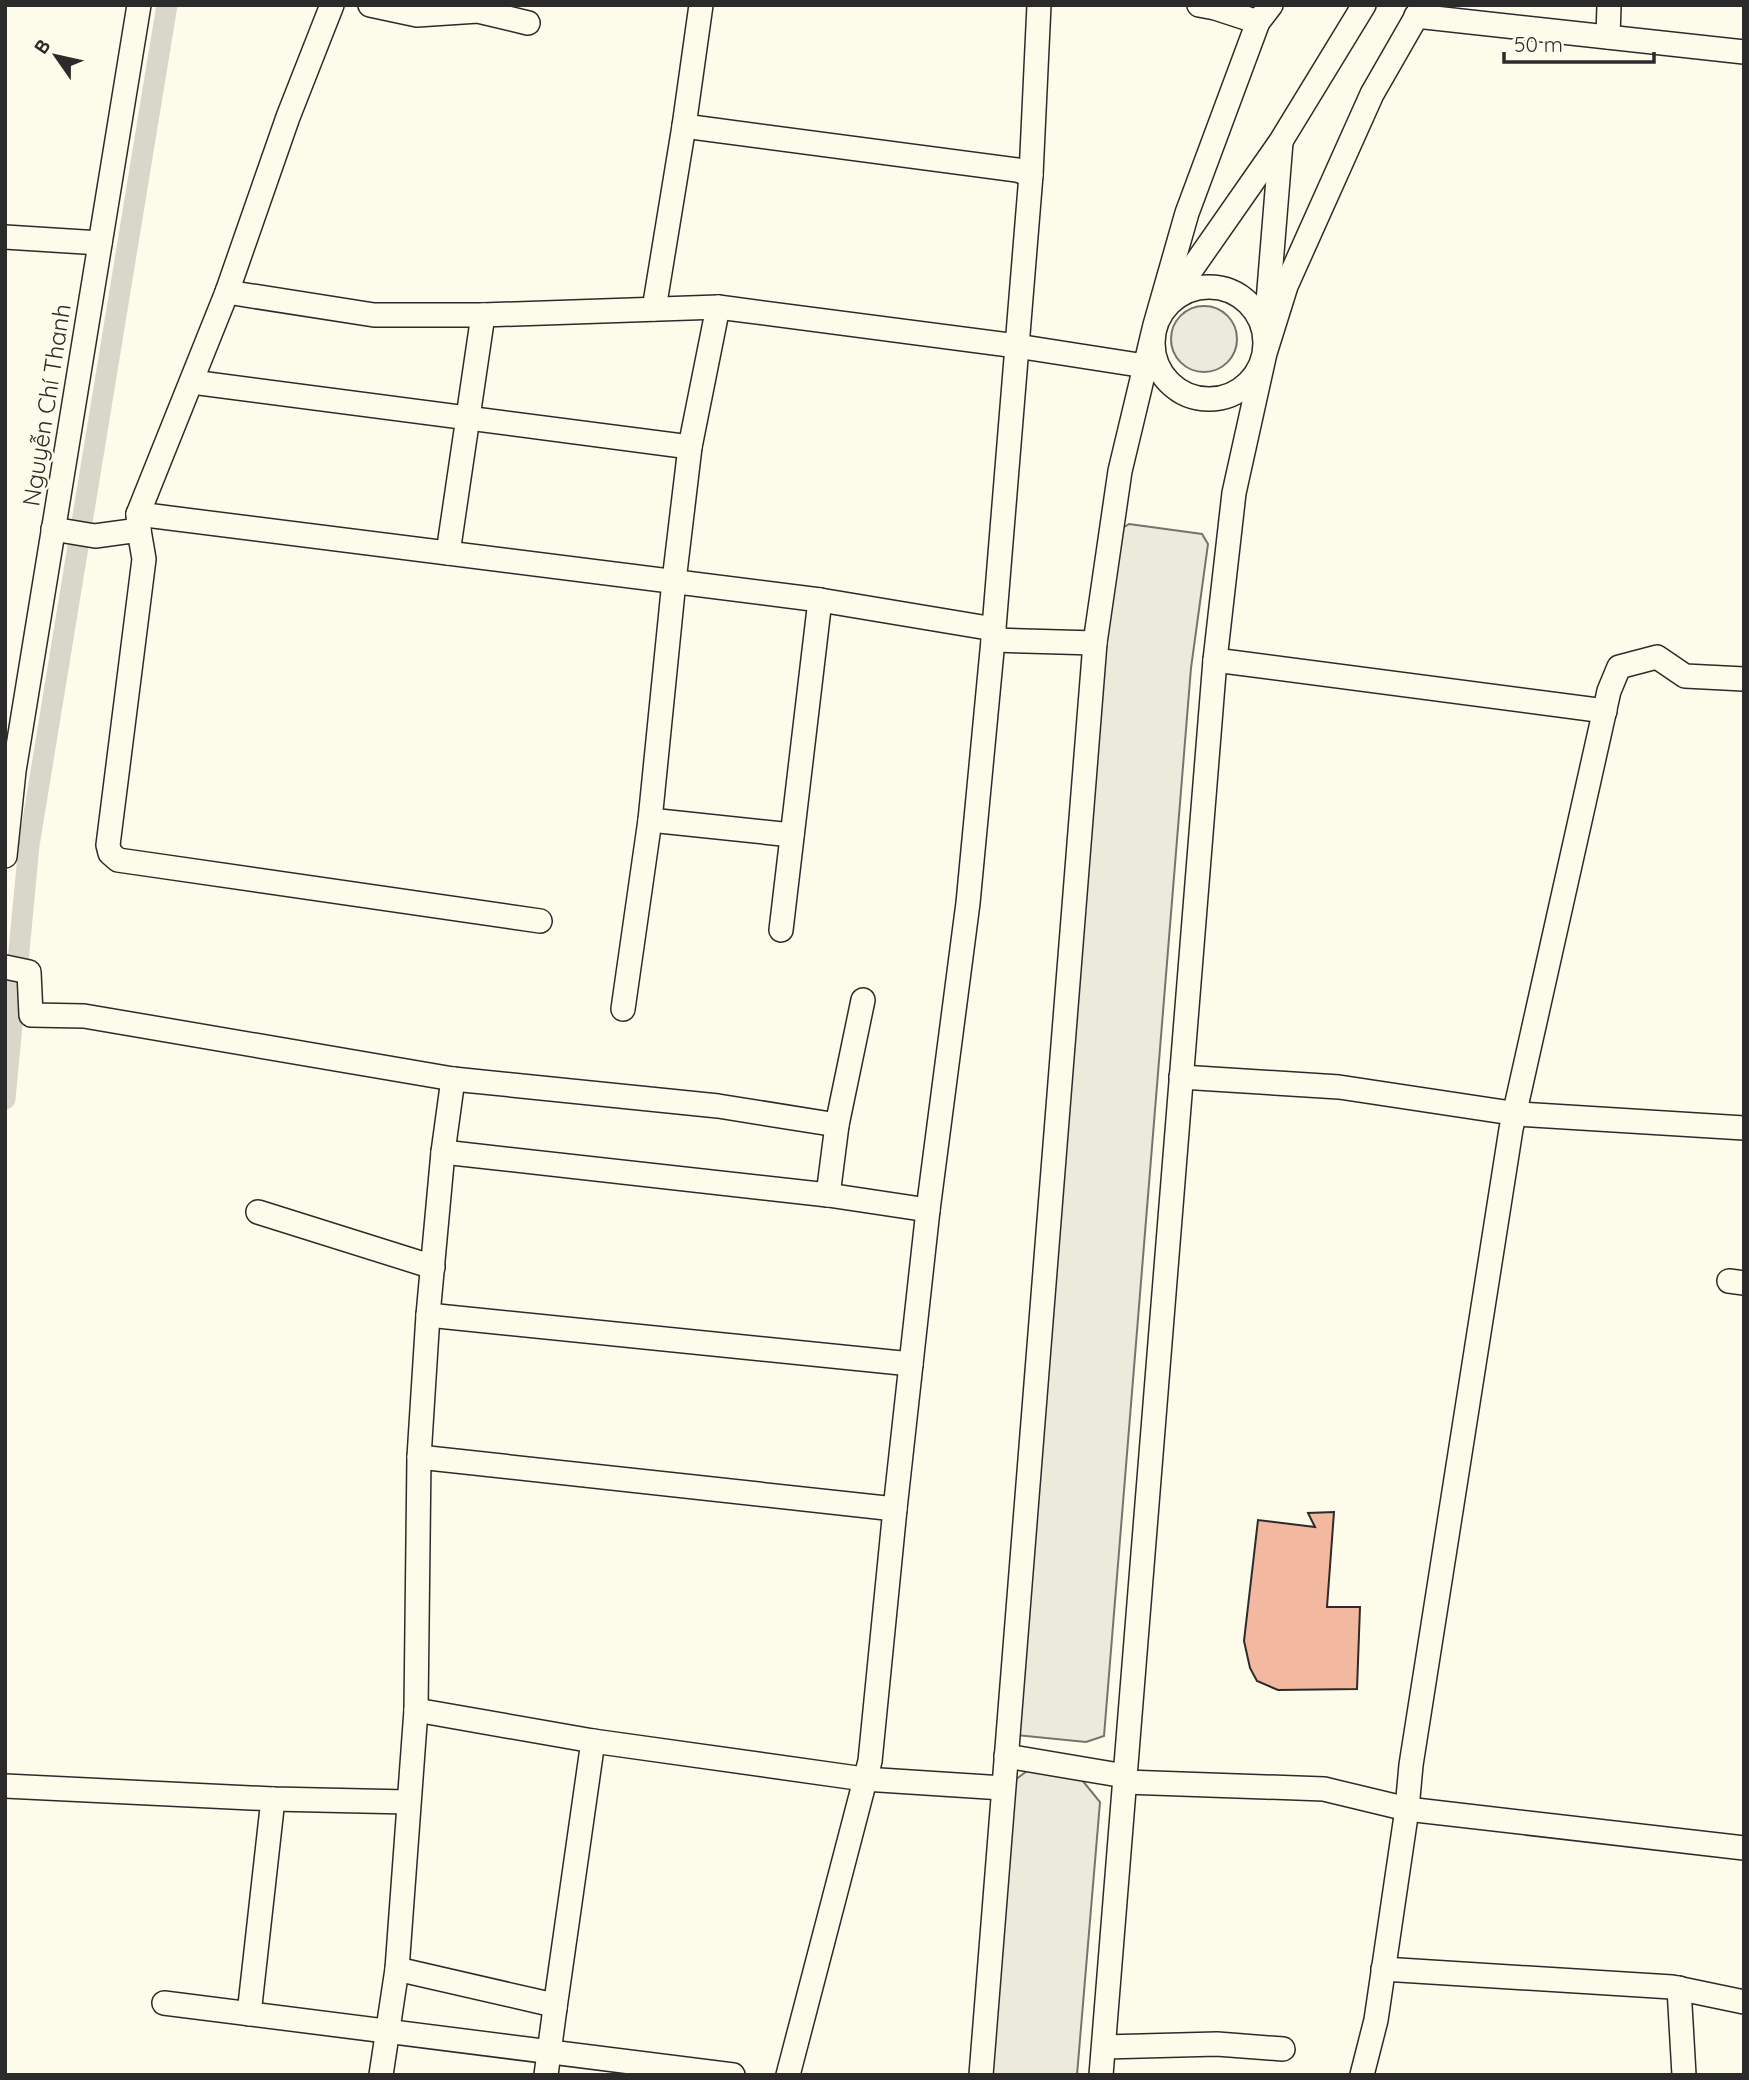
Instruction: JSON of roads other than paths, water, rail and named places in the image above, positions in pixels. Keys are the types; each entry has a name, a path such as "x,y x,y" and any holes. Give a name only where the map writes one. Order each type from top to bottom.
{"street":[{"name":"Nguyễn Chí Thanh","path":"5,856 10,771 53,529 139,5"},
{"path":"332,5 139,522 144,559 108,845 118,860 540,921"},
{"path":"370,5 417,15 478,11 528,23"},
{"path":"654,309 701,5"},
{"path":"788,2075 870,1761 928,1210 968,903 994,635 1031,175 1039,5"},
{"path":"1199,5 1264,13 1187,213 1152,343 1164,378 1178,390 1195,398 1213,399 1231,395 1247,385 1258,370 1286,286 1328,189 1372,94 1419,11 1608,37 1744,52"},
{"path":"981,2075 1095,643 1120,471 1160,316 1281,141 1364,5"},
{"path":"1608,37 1609,5"},
{"path":"684,126 1017,170 1031,175"},
{"path":"1101,2075 1215,660 1234,493 1265,344 1281,141"},
{"path":"5,237 100,243"},
{"path":"1160,316 1178,295 1195,288 1214,286 1233,290 1248,301 1260,316 1265,344"},
{"path":"227,292 373,315 483,315 718,307 1017,345 1145,366"},
{"path":"623,1009 650,820 690,447 718,307"},
{"path":"448,553 483,315"},
{"path":"192,382 690,447"},
{"path":"53,529 95,536 139,522 448,553 820,600 994,635 1095,643"},
{"path":"781,930 820,600"},
{"path":"1362,2075 1376,2020 1408,1809 1411,1765 1514,1114 1605,710 1619,667 1657,657 1685,676 1744,679"},
{"path":"1215,660 1605,710"},
{"path":"650,820 792,835"},
{"path":"11,969 29,972 31,1015 84,1016 453,1079 719,1106 837,1125"},
{"path":"828,1195 837,1125 863,1000"},
{"path":"1181,1077 1339,1087 1514,1114 1744,1128"},
{"path":"381,2075 397,1969 416,1710 418,1457 443,1152 453,1079"},
{"path":"443,1152 828,1195 928,1210"},
{"path":"258,1212 433,1266"},
{"path":"428,1315 911,1364"},
{"path":"418,1457 895,1509"},
{"path":"416,1710 593,1741 864,1779 1003,1788"},
{"path":"546,2075 593,1741"},
{"path":"1006,1756 1125,1779 1324,1789 1408,1809 1744,1848"},
{"path":"5,1786 274,1799 408,1802"},
{"path":"250,2014 274,1799"},
{"path":"397,1969 545,2003 555,2008"},
{"path":"1383,1969 1679,1988 1744,2002"},
{"path":"1679,1988 1684,2075"},
{"path":"164,2003 733,2075"},
{"path":"1104,2047 1217,2044 1283,2049"}],"waterway":[{"path":"5,1099 29,845 167,5"}]}
